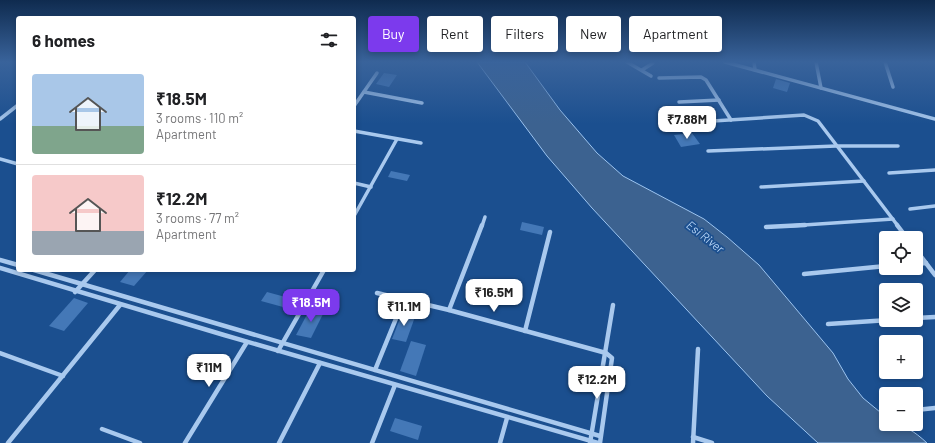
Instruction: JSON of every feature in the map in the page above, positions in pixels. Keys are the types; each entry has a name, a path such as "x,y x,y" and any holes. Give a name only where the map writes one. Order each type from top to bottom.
{"street":[{"path":"356,103 370,83"},
{"path":"708,83 731,120"},
{"path":"801,83 935,120"},
{"path":"820,83 821,88"},
{"path":"892,83 893,87"},
{"path":"364,92 422,103"},
{"path":"678,102 719,100"},
{"path":"0,119 16,107"},
{"path":"713,121 804,115 818,121 902,231"},
{"path":"356,131 421,143"},
{"path":"356,212 397,139"},
{"path":"708,151 836,146 898,146"},
{"path":"0,160 16,164"},
{"path":"890,173 935,170"},
{"path":"761,187 864,181"},
{"path":"356,183 371,186"},
{"path":"910,209 935,206"},
{"path":"449,310 485,218"},
{"path":"766,226 893,219"},
{"path":"526,330 550,232"},
{"path":"923,259 935,275"},
{"path":"0,260 16,264"},
{"path":"804,274 879,267"},
{"path":"0,268 16,271"},
{"path":"20,272 76,292 120,305 590,442 599,443 612,358 606,353 526,330 377,293"},
{"path":"40,272 600,436"},
{"path":"76,292 93,272"},
{"path":"278,351 323,272"},
{"path":"375,370 404,299"},
{"path":"8,443 120,305"},
{"path":"590,442 603,359 606,353 614,305"},
{"path":"923,318 935,317"},
{"path":"828,324 879,321"},
{"path":"185,443 247,342"},
{"path":"698,348 693,440 712,443"},
{"path":"0,353 63,376"},
{"path":"279,443 320,363"},
{"path":"372,443 395,385"},
{"path":"923,409 935,408"},
{"path":"500,443 507,418"},
{"path":"102,429 140,443"}],"water":[{"name":"Esi River","path":"492,83 540,83 560,110 597,153 623,176 704,219 727,237 759,265 833,353 848,379 863,398 879,411 879,431 911,431 927,443 818,443 767,396 592,208 547,156"}],"building":[{"path":"377,83 392,83 389,87 376,84"},
{"path":"775,83 790,83 787,92 773,88"},
{"path":"692,133 700,144 681,147 674,135"},
{"path":"391,171 410,175 407,181 388,177"},
{"path":"522,222 544,227 542,235 520,230"},
{"path":"128,272 146,272 134,286 120,282"},
{"path":"267,292 289,298 283,307 261,301"},
{"path":"74,298 88,303 64,331 49,326"},
{"path":"311,307 325,310 311,338 296,335"},
{"path":"403,311 416,314 406,342 392,339"},
{"path":"411,341 426,345 416,376 400,371"},
{"path":"395,418 422,426 418,440 390,431"}]}
